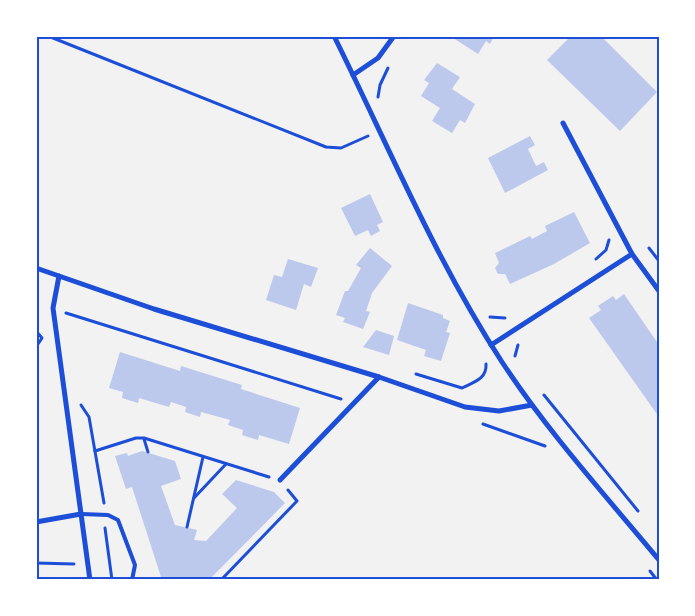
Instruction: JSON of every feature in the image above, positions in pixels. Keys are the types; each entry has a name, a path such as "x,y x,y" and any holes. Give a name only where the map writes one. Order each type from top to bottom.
{"street":[{"path":"334,36 449,273 491,344 532,405 659,560"},
{"path":"354,75 378,58 394,36"},
{"path":"563,124 632,254 659,291"},
{"path":"491,344 632,254"},
{"path":"36,268 154,309 379,378 466,407 499,411 532,405"},
{"path":"59,276 53,308 90,580"},
{"path":"280,480 379,378"},
{"path":"36,522 81,514"}],"lane":[{"path":"81,514 108,515 118,520 135,565 132,580"}],"path":[{"path":"48,36 326,147 348,146 380,130"},
{"path":"364,69 382,106"},
{"path":"592,262 606,250 609,239 607,234"},
{"path":"649,248 659,261"},
{"path":"485,309 518,361"},
{"path":"68,319 72,315 354,403"},
{"path":"490,317 504,319 512,315"},
{"path":"36,331 42,338 36,347"},
{"path":"515,356 518,343 522,339"},
{"path":"414,373 462,388 483,377 487,370"},
{"path":"538,388 640,514"},
{"path":"80,396 81,406 89,417 95,451 136,438 144,438 280,480 297,501 221,580"},
{"path":"480,424 543,444 551,451"},
{"path":"144,438 148,452"},
{"path":"186,527 203,456"},
{"path":"193,498 226,464"},
{"path":"36,563 87,564"},
{"path":"645,565 657,580"}],"building":[{"path":"450,36 494,36 490,44 486,41 478,54"},
{"path":"571,36 601,36 657,92 620,131 547,60"},
{"path":"437,63 460,77 452,89 475,104 465,123 460,120 452,133 432,121 440,108 421,96 429,83 424,80"},
{"path":"530,136 535,145 528,149 536,166 544,162 548,170 505,193 488,158"},
{"path":"370,194 383,222 377,225 380,231 371,236 368,230 355,236 341,208"},
{"path":"574,212 590,243 554,264 510,284 505,274 498,274 495,268 499,263 495,253 530,236 532,239 547,231 545,226"},
{"path":"370,248 392,266 372,293 366,311 370,312 363,329 343,322 345,318 336,315 345,291 348,291 361,268 356,265"},
{"path":"288,259 318,268 311,287 304,284 296,310 266,300 274,275 282,277"},
{"path":"624,294 659,345 659,417 589,318 601,310 598,306 613,296 616,300"},
{"path":"408,303 443,315 443,318 450,321 446,332 450,333 441,361 424,356 426,350 397,340"},
{"path":"376,330 394,336 389,355 363,347"},
{"path":"120,352 180,371 181,366 242,385 241,389 300,408 289,444 259,435 258,440 242,435 243,430 228,425 230,420 201,412 200,417 185,412 186,407 171,402 169,407 139,398 138,403 122,398 123,392 109,388"},
{"path":"142,451 175,461 181,479 161,486 175,525 197,530 194,540 206,541 237,508 222,494 236,480 274,492 285,503 209,580 162,580 132,487 126,489 115,456 127,453 128,456"}]}
